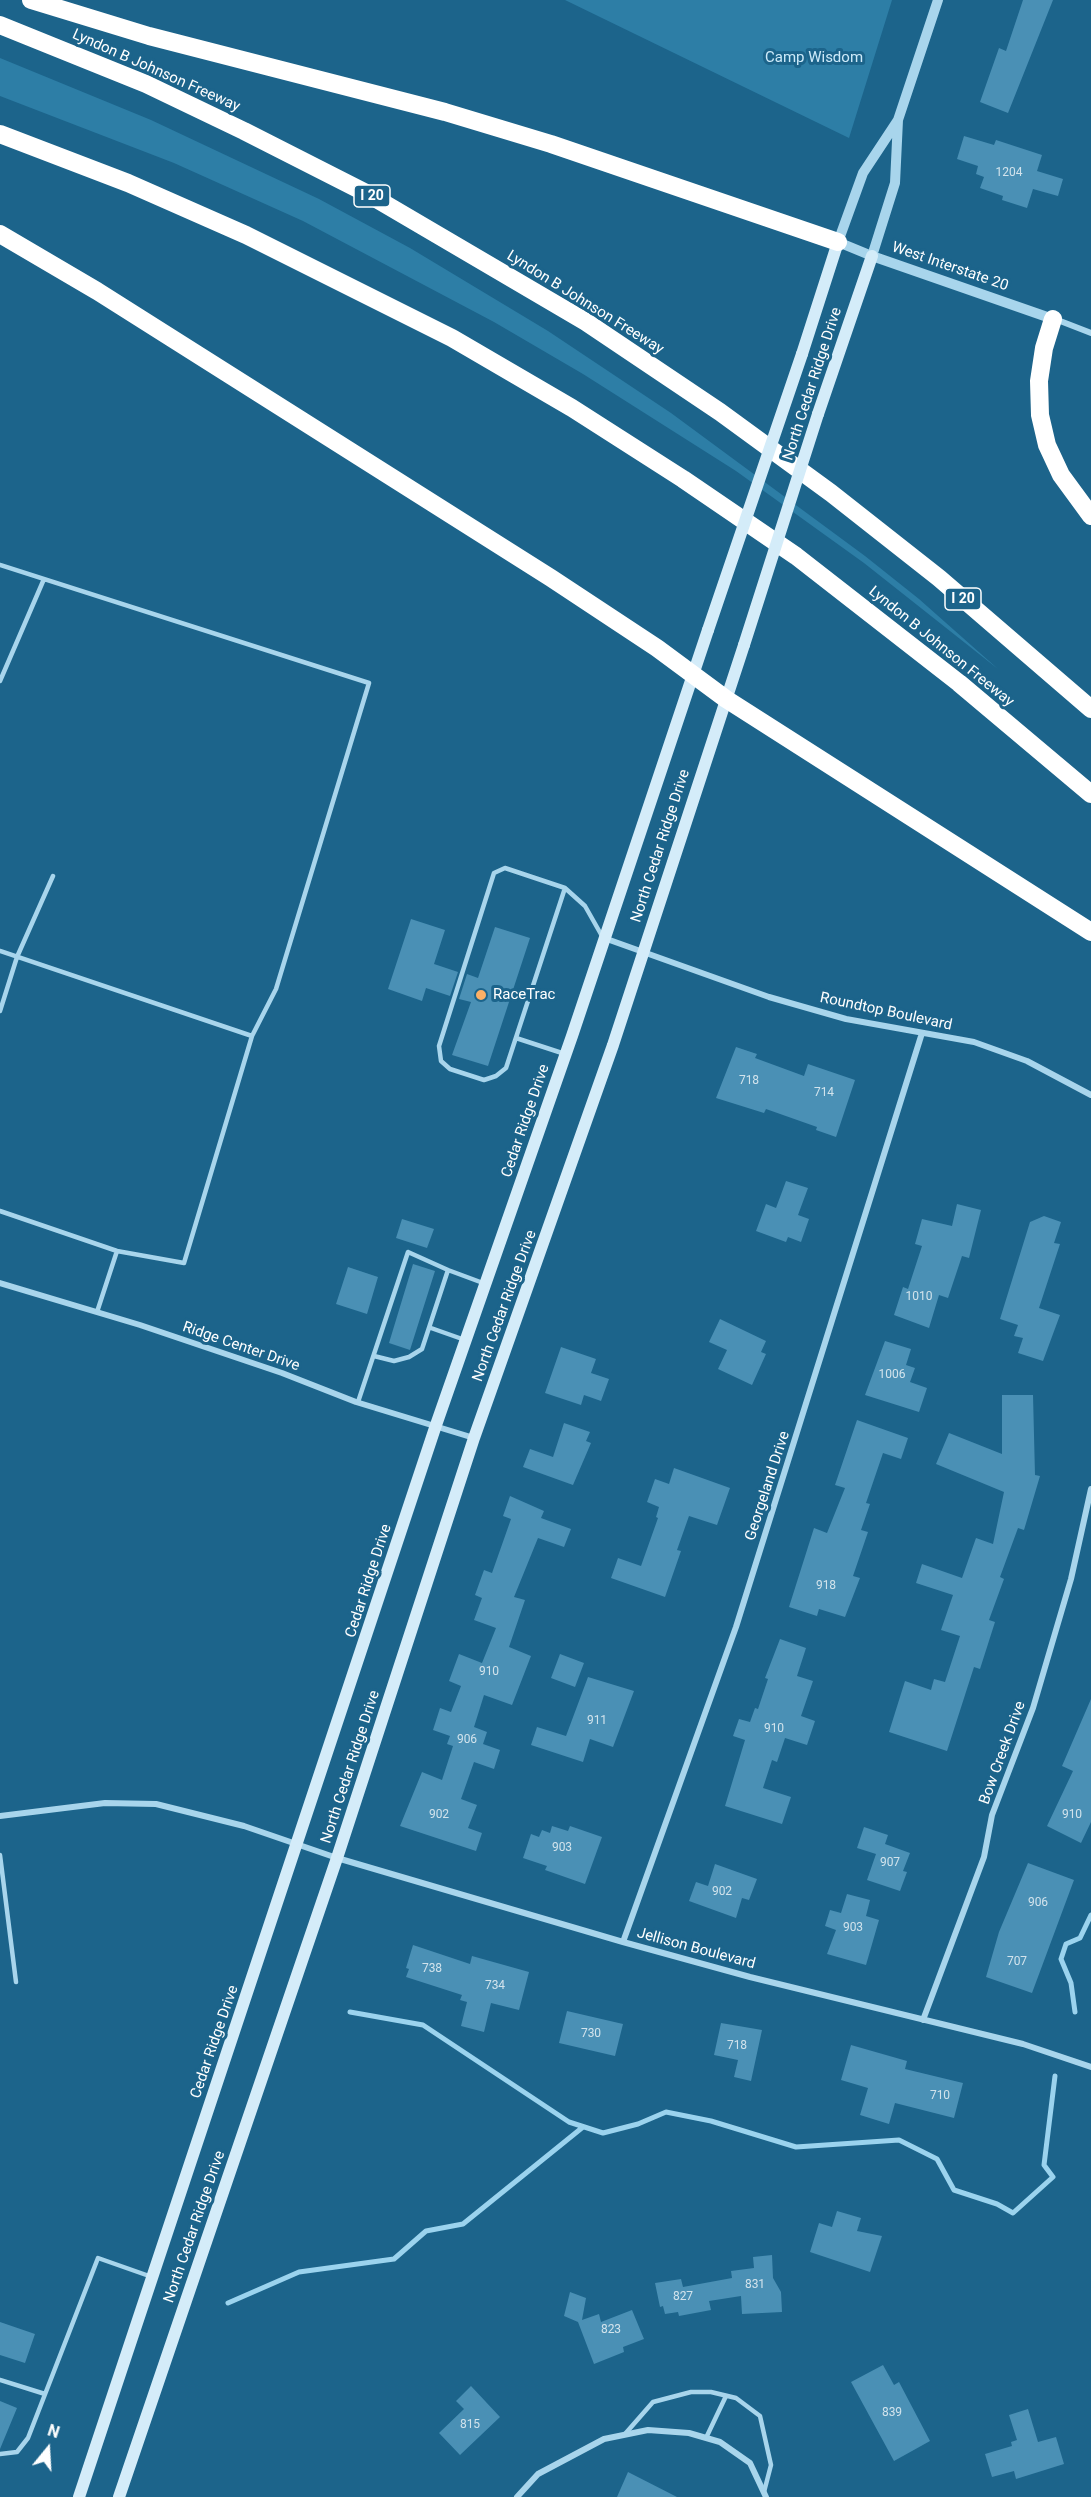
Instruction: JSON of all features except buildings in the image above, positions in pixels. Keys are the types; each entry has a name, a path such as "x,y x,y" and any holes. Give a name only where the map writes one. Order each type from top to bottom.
{"highway":[{"path":"31,0 149,36 445,112 642,174 838,242"},
{"name":"Lyndon B Johnson Freeway","path":"0,24 146,84 296,157 466,249 586,322 720,412 831,493 939,578 1091,709"},
{"name":"Lyndon B Johnson Freeway","path":"0,134 128,183 267,245 452,338 572,408 683,479 795,556 959,683 1091,794"},
{"path":"0,234 97,291 551,578 657,648 726,699 1091,932"},
{"path":"1053,319 1044,348 1039,381 1040,414 1047,445 1061,476 1091,516"}],"main road":[{"name":"North Cedar Ridge Drive","path":"694,676 838,242"},
{"name":"North Cedar Ridge Drive","path":"119,2497 337,1858 474,1438 609,1057 832,371 872,256"},
{"name":"Cedar Ridge Drive","path":"79,2497 436,1425 566,1054 694,676"}],"street":[{"name":"North Cedar Ridge Drive","path":"838,242 863,173 898,120 938,0"},
{"name":"North Cedar Ridge Drive","path":"872,256 895,183 898,120"},
{"name":"West Interstate 20","path":"838,242 1053,319"},
{"path":"1053,319 1091,333"},
{"name":"Roundtop Boulevard","path":"604,938 769,997 846,1019 974,1042 1016,1057 1091,1095"},
{"name":"Georgeland Drive","path":"622,1942 736,1627 922,1033"},
{"name":"Ridge Center Drive","path":"0,1283 97,1312 271,1369 358,1402 474,1438"},
{"name":"Bow Creek Drive","path":"923,2020 984,1857 992,1815 1033,1708 1071,1579 1091,1489"},
{"name":"Jellison Boulevard","path":"0,1816 105,1803 156,1804 297,1843 337,1858 622,1942 1023,2044 1091,2067"},
{"path":"517,2497 538,2474 604,2439 648,2430 689,2433 720,2442 750,2463 765,2495"}],"lane":[{"path":"0,565 369,682 276,989 252,1036 184,1263 117,1251 0,1211"},
{"path":"0,681 44,579"},
{"path":"565,888 506,1068 496,1076 484,1080 450,1069 441,1061 439,1046 494,873 505,868 565,888 585,906 604,938"},
{"path":"0,1011 17,957 53,876"},
{"path":"0,951 252,1036"},
{"path":"516,1038 566,1054"},
{"path":"97,1312 117,1251"},
{"path":"358,1402 408,1252 486,1284"},
{"path":"374,1356 394,1361 409,1357 422,1349 448,1270"},
{"path":"430,1328 466,1340"},
{"path":"0,1855 16,1982"},
{"path":"0,2454 17,2452 28,2438 98,2258 152,2277"},
{"path":"0,2379 45,2394"},
{"path":"625,2434 653,2402 692,2392 736,2398 760,2416 771,2465 765,2495"},
{"path":"706,2438 726,2396"}],"green space":[{"name":"Camp Wisdom","path":"565,0 892,0 849,138"},
{"path":"0,58 151,120 319,199 410,248 548,331 671,413 865,556 919,599 998,669 864,563 736,471 583,374 494,322 303,221 174,163 0,96"}],"waterway":[{"path":"1075,2012 1071,1983 1061,1959 1066,1944 1080,1938 1091,1915"},
{"path":"350,2012 423,2025 569,2122 603,2133 638,2124 666,2112 711,2121 796,2147 899,2140 937,2159 954,2190 997,2204 1013,2213 1053,2177 1044,2165 1055,2076"},
{"path":"228,2303 299,2272 394,2259 426,2231 463,2224 583,2127"}],"place":[{"name":"RaceTrac","path":"481,995"}]}
